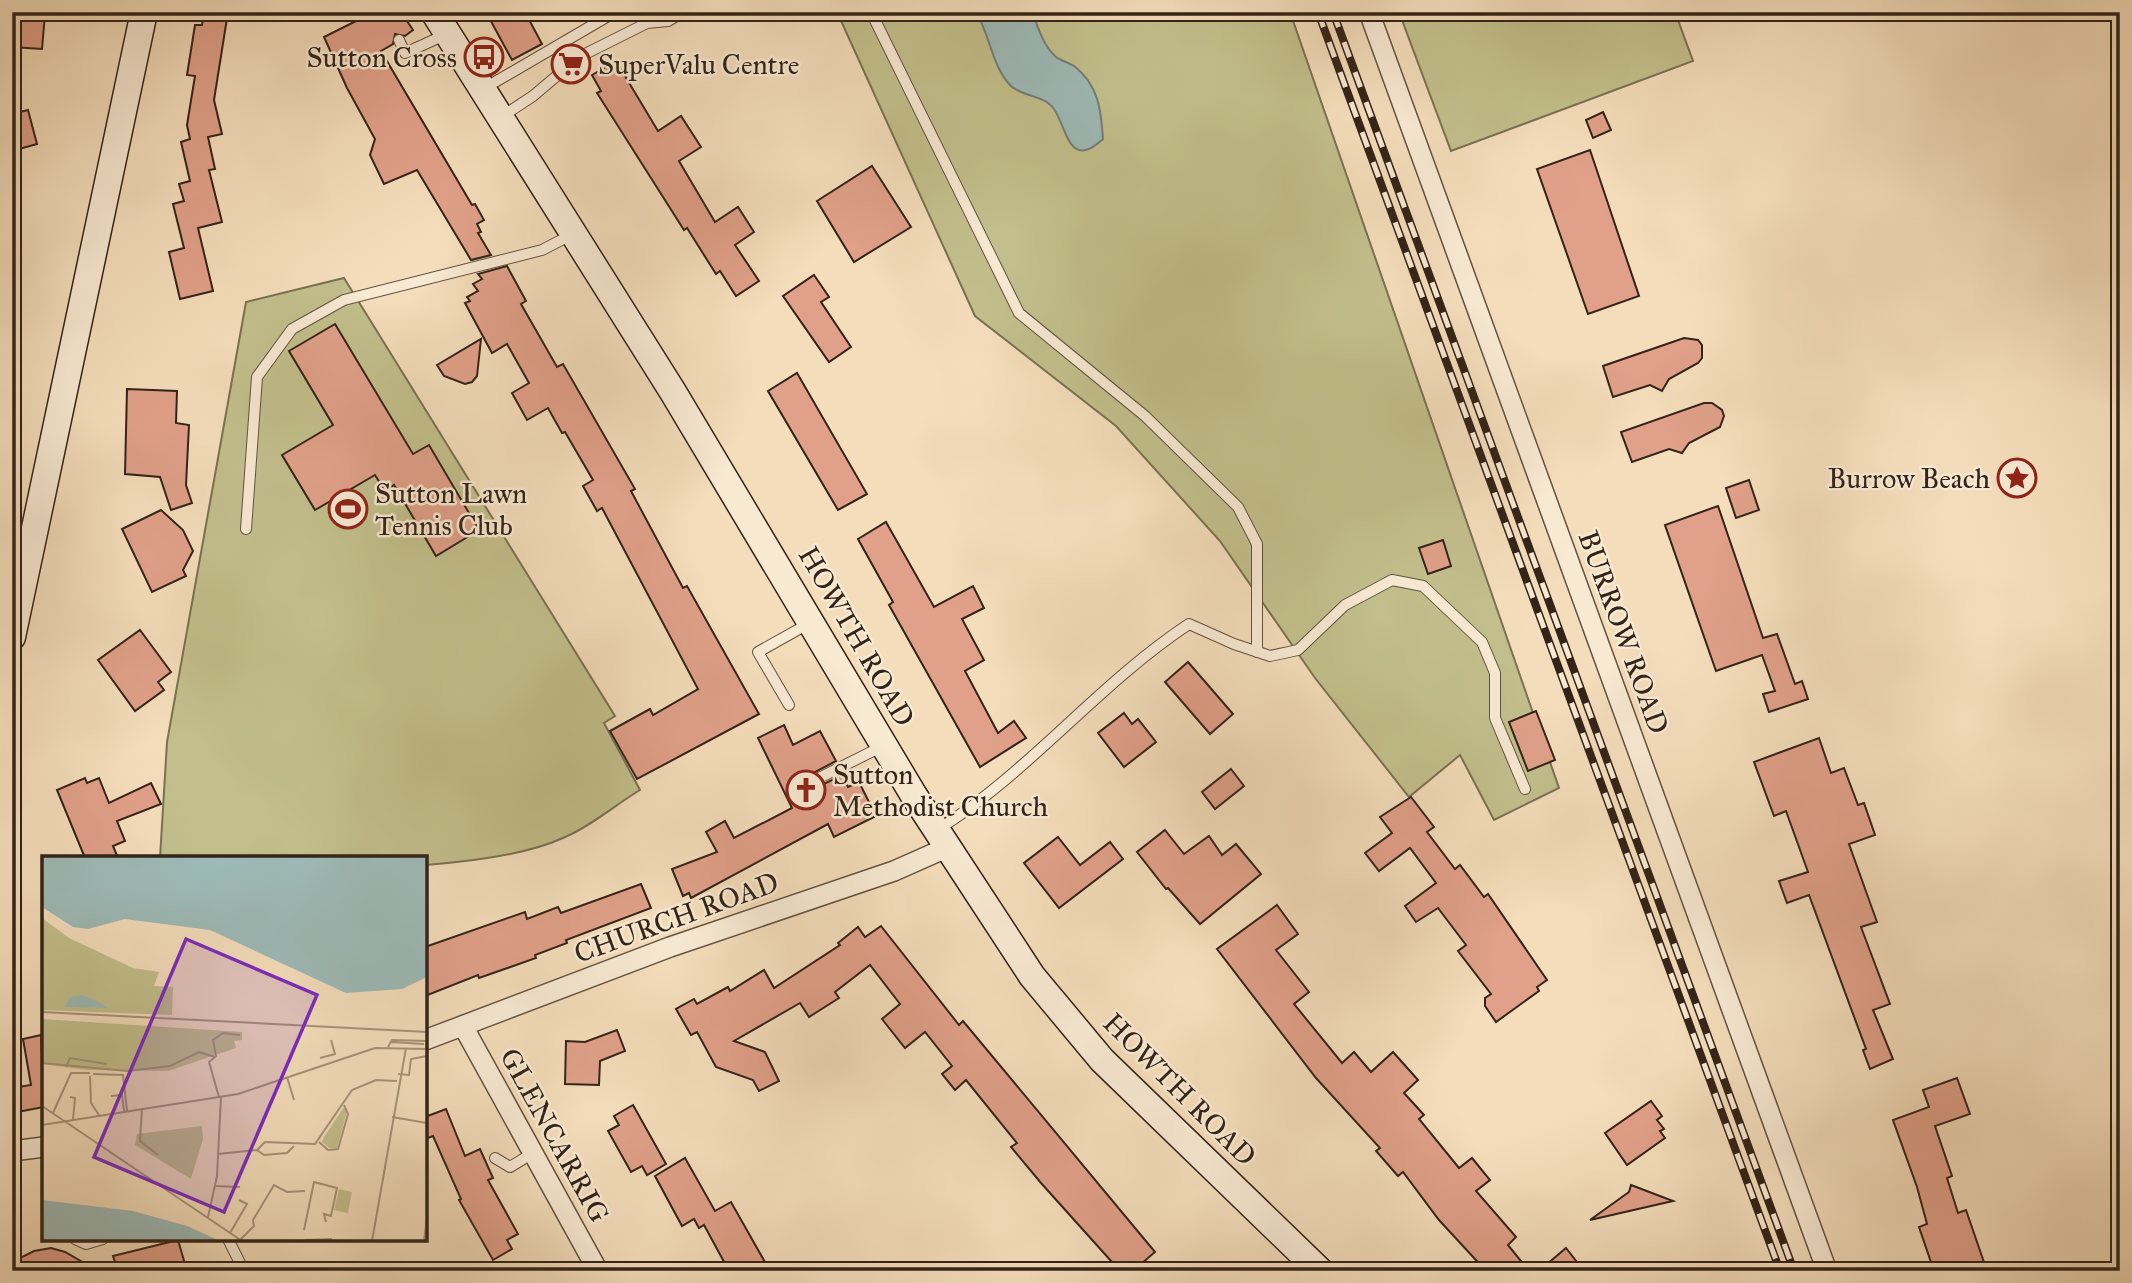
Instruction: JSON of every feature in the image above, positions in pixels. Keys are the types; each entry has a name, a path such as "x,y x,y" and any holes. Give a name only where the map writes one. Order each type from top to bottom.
{"main road":[{"path":"12,637 145,12"},
{"name":"HOWTH ROAD","path":"441,23 812,622 941,839 1032,976 1102,1060 1320,1271"}],"street":[{"name":"BURROW ROAD","path":"1369,12 1828,1271"},
{"name":"CHURCH ROAD","path":"427,1039 670,947 894,871 941,839"},
{"name":"GLENCARRIG","path":"463,1026 598,1271"},
{"path":"12,1151 42,1147"}],"lane":[{"path":"483,90 610,15 608,12"},
{"path":"499,118 533,96 579,57 647,23 668,21 683,12"},
{"path":"871,12 1019,313 1145,416 1238,507 1257,544 1258,652"},
{"path":"399,40 405,53 441,23"},
{"path":"246,528 257,377 292,328 344,299 542,250 574,234"},
{"path":"941,839 1150,650 1189,624 1270,656 1298,650 1345,605 1392,580 1423,586 1482,642 1495,673 1495,718 1525,789"},
{"path":"789,705 758,652 812,622"},
{"path":"819,778 884,745"},
{"path":"495,1157 510,1167 533,1153"},
{"path":"79,1241 86,1244 96,1241"},
{"path":"229,1241 244,1271"}],"shaded area":[{"path":"837,12 1290,12 1559,788 1494,820 1460,755 1409,797 1315,678 1220,541 1116,426 975,316"},
{"path":"1399,12 1675,12 1693,61 1451,151"},
{"name":"Sutton Lawn Tennis Club","path":"344,278 615,716 604,723 640,790 593,822 563,838 531,849 477,860 427,865 427,856 160,856 167,742 246,302"}],"water":[{"path":"976,12 1032,12 1041,36 1051,52 1074,66 1089,81 1100,109 1103,139 1092,148 1076,149 1050,104 1011,86 999,70"}],"building":[{"path":"12,12 45,14 42,49 12,47"},
{"path":"204,12 228,12 214,100 222,134 208,137 215,169 209,170 222,222 198,228 213,291 180,299 169,252 184,248 173,204 184,201 179,184 190,181 181,142 190,139 187,125 195,76 187,75 195,25 202,25"},
{"path":"374,12 401,12 413,30 405,36 395,34 393,44 381,51 472,205 475,204 484,220 477,224 481,232 478,233 491,255 471,260 417,170 384,184 370,155 375,139 347,88 324,37"},
{"path":"486,12 525,12 542,44 512,60"},
{"path":"616,61 658,131 681,116 701,147 679,161 715,222 738,207 754,232 735,245 759,281 736,296 720,271 716,274 687,228 684,230 597,93 601,91 592,75"},
{"path":"28,110 37,144 12,151 12,114"},
{"path":"1603,112 1611,130 1593,138 1586,120"},
{"path":"1590,150 1639,296 1588,314 1537,169"},
{"path":"872,166 911,227 854,262 817,201"},
{"path":"507,266 526,301 521,304 557,367 563,364 635,489 631,491 683,588 687,586 759,714 637,779 610,731 650,709 653,715 698,689 602,508 597,511 583,486 593,480 565,432 562,433 548,408 527,420 512,393 529,383 507,344 492,353 465,303 470,301 467,297 478,291 473,284 482,279 478,274"},
{"path":"814,275 829,297 821,302 851,347 829,362 783,296"},
{"path":"335,324 413,454 429,445 479,530 436,556 394,485 385,491 375,475 315,510 282,455 333,425 289,351"},
{"path":"1684,338 1698,340 1702,345 1702,358 1698,363 1669,379 1662,391 1650,385 1613,397 1603,366"},
{"path":"481,339 477,376 472,382 465,384 444,376 437,365"},
{"path":"797,373 867,494 838,510 768,391"},
{"path":"127,389 177,391 176,423 189,425 186,485 192,503 171,510 160,477 125,474"},
{"path":"1704,403 1712,403 1722,410 1724,416 1720,427 1689,443 1682,453 1669,449 1632,462 1621,432"},
{"path":"1749,480 1759,510 1736,518 1726,488"},
{"path":"1718,506 1763,638 1777,634 1795,684 1802,681 1808,699 1769,712 1763,694 1775,691 1762,655 1716,671 1665,525"},
{"path":"161,510 183,530 193,551 183,570 186,576 152,592 122,529"},
{"path":"886,522 934,607 973,586 984,608 962,619 984,660 965,671 998,733 1014,721 1026,738 980,767 889,605 893,602 858,539"},
{"path":"1443,540 1451,566 1428,574 1419,548"},
{"path":"140,630 171,672 158,682 164,690 135,711 98,660"},
{"path":"1188,662 1233,714 1210,734 1165,682"},
{"path":"1536,711 1555,760 1528,771 1509,722"},
{"path":"1124,713 1132,724 1138,719 1156,742 1124,767 1098,733"},
{"path":"784,725 793,745 820,731 836,761 813,773 813,782 822,785 842,775 848,787 859,782 876,816 834,837 828,824 691,898 689,893 683,896 672,869 717,852 706,832 725,821 734,838 792,808 758,738"},
{"path":"1819,738 1831,773 1844,768 1858,805 1864,803 1875,835 1849,844 1877,922 1861,927 1890,1004 1873,1010 1893,1059 1870,1069 1863,1050 1866,1049 1809,895 1787,903 1779,881 1808,872 1786,811 1774,816 1754,762"},
{"path":"1231,769 1244,786 1215,809 1202,792"},
{"path":"85,778 87,783 99,778 109,803 151,783 161,804 117,821 125,841 113,846 117,856 84,856 57,790"},
{"path":"1411,797 1434,827 1427,832 1455,869 1460,865 1484,897 1488,894 1547,980 1537,987 1539,991 1496,1022 1485,1006 1485,998 1491,994 1458,951 1466,945 1438,908 1416,922 1405,906 1436,883 1410,848 1379,871 1365,853 1392,833 1380,817"},
{"path":"1165,830 1184,854 1209,836 1222,855 1236,844 1261,874 1200,924 1168,888 1166,889 1137,852"},
{"path":"1058,837 1080,865 1110,842 1123,859 1059,908 1024,863"},
{"path":"641,884 651,908 566,940 567,943 535,955 536,958 479,978 478,975 427,995 427,946 525,912 527,919 558,907 561,913"},
{"path":"1277,905 1298,934 1276,950 1309,992 1294,1004 1342,1063 1354,1052 1371,1072 1393,1052 1418,1080 1404,1093 1424,1115 1419,1119 1459,1168 1472,1158 1490,1180 1476,1191 1516,1237 1508,1245 1529,1271 1486,1271 1439,1220 1403,1172 1398,1176 1376,1151 1380,1148 1316,1078 1217,949"},
{"path":"881,926 959,1025 963,1021 1155,1252 1133,1271 1120,1271 1041,1183 1011,1147 1017,1143 966,1080 955,1090 942,1074 952,1066 925,1032 905,1048 882,1019 900,1004 870,965 835,992 839,998 809,1017 800,1003 734,1041 765,1052 779,1081 759,1091 753,1080 716,1067 697,1032 691,1035 676,1009 694,999 697,1004 728,987 730,991 764,970 774,988 840,945 838,943 858,927 865,937"},
{"path":"617,1030 625,1051 600,1061 599,1085 565,1084 566,1041 585,1042"},
{"path":"41,1035 42,1107 12,1113 12,1088 31,1085 23,1039"},
{"path":"1957,1078 1970,1114 1935,1126 1952,1176 1947,1178 1958,1213 1966,1210 1987,1271 1934,1271 1919,1227 1927,1224 1917,1187 1893,1120 1929,1107 1923,1090"},
{"path":"1651,1101 1662,1116 1657,1120 1664,1129 1660,1131 1665,1138 1627,1165 1605,1133"},
{"path":"633,1105 666,1164 647,1175 642,1166 631,1172 608,1131 619,1125 614,1116"},
{"path":"446,1109 465,1156 480,1149 493,1178 488,1180 518,1234 507,1240 512,1249 493,1260 459,1200 461,1199 433,1136 427,1138 427,1116"},
{"path":"685,1158 715,1211 731,1202 770,1271 729,1271 704,1225 699,1228 694,1219 682,1226 655,1176"},
{"path":"1631,1185 1673,1201 1590,1220 1629,1192"},
{"path":"178,1241 187,1271 118,1271 113,1256"},
{"path":"51,1248 65,1252 98,1271 12,1271 12,1262 34,1251"},
{"path":"1566,1248 1584,1271 1539,1271"}],"railway":[{"path":"1318,12 1780,1271"},
{"path":"1333,12 1794,1271"}],"place":[{"name":"Sutton Cross","path":"484,57"},
{"name":"SuperValu Centre","path":"571,64"},
{"name":"Burrow Beach","path":"2017,478"},
{"name":"Sutton Lawn Tennis Club","path":"348,509"},
{"name":"Sutton Methodist Church","path":"806,790"}]}
